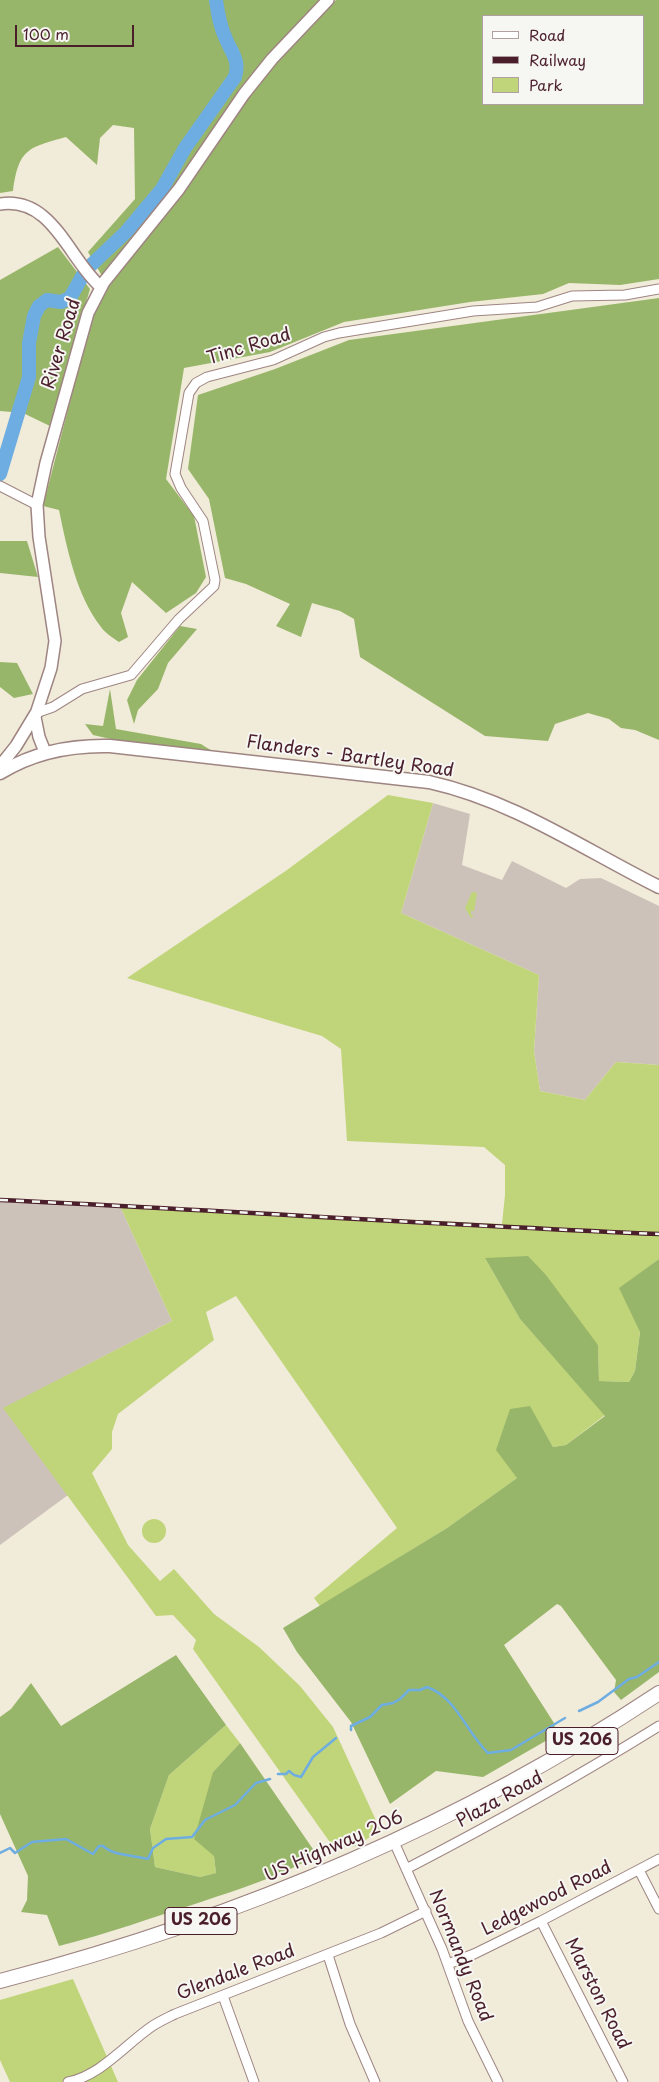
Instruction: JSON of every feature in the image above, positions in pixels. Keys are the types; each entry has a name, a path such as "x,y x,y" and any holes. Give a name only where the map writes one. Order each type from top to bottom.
{"highway":[{"name":"US Highway 206","path":"0,1981 114,1950 188,1926 319,1876 394,1842 538,1767 659,1693"}],"main road":[{"name":"Flanders - Bartley Road","path":"0,773 45,752 76,746 110,746 348,771 438,784 467,792 531,818 659,887"}],"street":[{"name":"River Road","path":"0,766 16,746 36,713 51,668 55,641 39,537 38,505 46,463 86,321 101,287 179,189 250,86 272,59 328,0"},
{"path":"0,204 14,203 27,206 47,221 69,245 91,277 101,287"},
{"name":"Tinc Road","path":"36,713 53,707 82,689 130,676 179,619 214,586 215,580 205,528 199,513 180,488 174,469 183,434 188,393 196,383 219,373 273,360 333,335 473,310 536,307 572,296 625,295 659,289"},
{"path":"0,487 38,505"},
{"name":"River Road","path":"36,713 37,729 45,752"},
{"name":"Plaza Road","path":"406,1869 523,1808 659,1726"},
{"name":"Normandy Road","path":"394,1842 448,1964 468,2021 498,2082"},
{"name":"Ledgewood Road","path":"448,1964 474,1954 541,1921 659,1859"},
{"path":"639,1870 659,1909"},
{"name":"Glendale Road","path":"68,2082 83,2077 99,2068 152,2026 175,2014 328,1955 426,1911"},
{"name":"Marston Road","path":"541,1921 623,2082"},
{"path":"328,1955 350,2024 375,2082"},
{"path":"223,1996 254,2082"}],"shaded area":[{"path":"433,803 470,814 462,865 502,880 512,861 566,888 580,879 601,878 659,906 659,1065 616,1062 585,1100 540,1091 534,1051 539,975 401,913"},
{"path":"0,1199 120,1206 172,1321 4,1408 68,1495 0,1545"}],"green space":[{"path":"0,0 322,0 247,80 178,183 102,276 88,252 135,199 134,128 113,125 100,138 97,165 66,137 42,144 27,152 22,158 15,177 13,191 0,193"},
{"path":"336,0 659,0 659,279 620,285 569,283 543,294 470,302 344,322 270,352 184,368 166,479 194,516 206,577 196,593 166,613 132,582 121,613 128,637 119,642 103,629 85,601 65,540 59,510 43,506 92,317 104,290 266,72"},
{"path":"58,247 90,289 50,426 23,413 0,411 0,280"},
{"path":"659,298 659,740 635,730 621,728 609,719 588,713 555,724 548,741 485,736 360,657 354,619 340,611 312,603 301,637 276,626 290,604 246,584 225,578 209,499 188,469 198,395 275,369 349,340"},
{"path":"0,541 27,541 38,577 0,573"},
{"path":"180,626 197,629 168,663 158,689 138,710 134,724 127,700 137,680"},
{"path":"0,662 17,663 33,694 14,698 0,687"},
{"path":"110,689 116,729 201,744 212,751 115,740 93,735 85,724 103,726"},
{"path":"388,795 433,803 401,913 539,975 534,1051 540,1091 585,1100 616,1062 659,1065 659,1259 620,1288 640,1331 635,1371 629,1382 599,1381 598,1345 485,1258 520,1319 605,1415 566,1445 553,1447 530,1407 517,1478 447,1528 320,1606 314,1598 397,1528 236,1296 206,1312 214,1340 118,1414 112,1432 112,1449 92,1473 128,1545 160,1581 174,1569 214,1614 259,1647 300,1686 333,1727 380,1829 358,1846 334,1848 193,1649 196,1640 173,1615 156,1616 3,1408 172,1321 120,1206 502,1224 505,1195 505,1165 484,1147 347,1141 341,1049 322,1036 127,978 287,870"},
{"path":"472,892 477,893 474,911 471,911 471,915 474,916 471,918 465,908"},
{"path":"528,1256 546,1275 598,1345 599,1381 629,1382 635,1371 640,1332 619,1288 659,1259 659,1672 621,1700 614,1692 616,1680 561,1606 557,1604 504,1645 554,1723 556,1735 483,1777 436,1771 390,1804 351,1722 297,1652 283,1628 447,1528 517,1478 496,1450 510,1409 530,1406 553,1447 566,1445 605,1416 520,1319 485,1258"},
{"path":"154,1519 163,1522 166,1531 163,1540 154,1543 145,1540 142,1531 145,1522"},
{"path":"176,1655 226,1725 169,1775 150,1829 155,1867 200,1877 216,1873 214,1856 194,1839 213,1772 240,1743 317,1855 275,1876 245,1887 113,1931 59,1946 47,1915 21,1912 27,1900 28,1876 0,1814 0,1717 11,1709 31,1683 61,1726"},
{"path":"226,1725 240,1743 213,1772 216,1873 200,1877 155,1867 150,1829 169,1775"},
{"path":"73,1979 118,2082 10,2082 0,2060 0,2000"}],"waterway":[{"path":"90,266 126,232 162,189 185,148 235,77 236,61 222,30 216,0"},
{"path":"0,474 29,377 29,343 34,316 39,306 47,300 61,302 70,298 83,275"},
{"path":"579,1711 598,1702 629,1679 637,1677 659,1662"},
{"path":"351,1730 351,1726 370,1717 382,1705 393,1703 409,1690 420,1690 427,1687 437,1692 454,1707 480,1745 488,1753 511,1750 565,1718"},
{"path":"278,1774 286,1774 289,1771 301,1777 313,1757 336,1738"},
{"path":"0,1853 10,1848 15,1853 32,1842 66,1839 93,1854 99,1846 103,1846 113,1852 148,1859 153,1848 166,1839 192,1837 205,1820 235,1805 256,1783 270,1779"}],"railway":[{"path":"0,1200 659,1234"}]}
